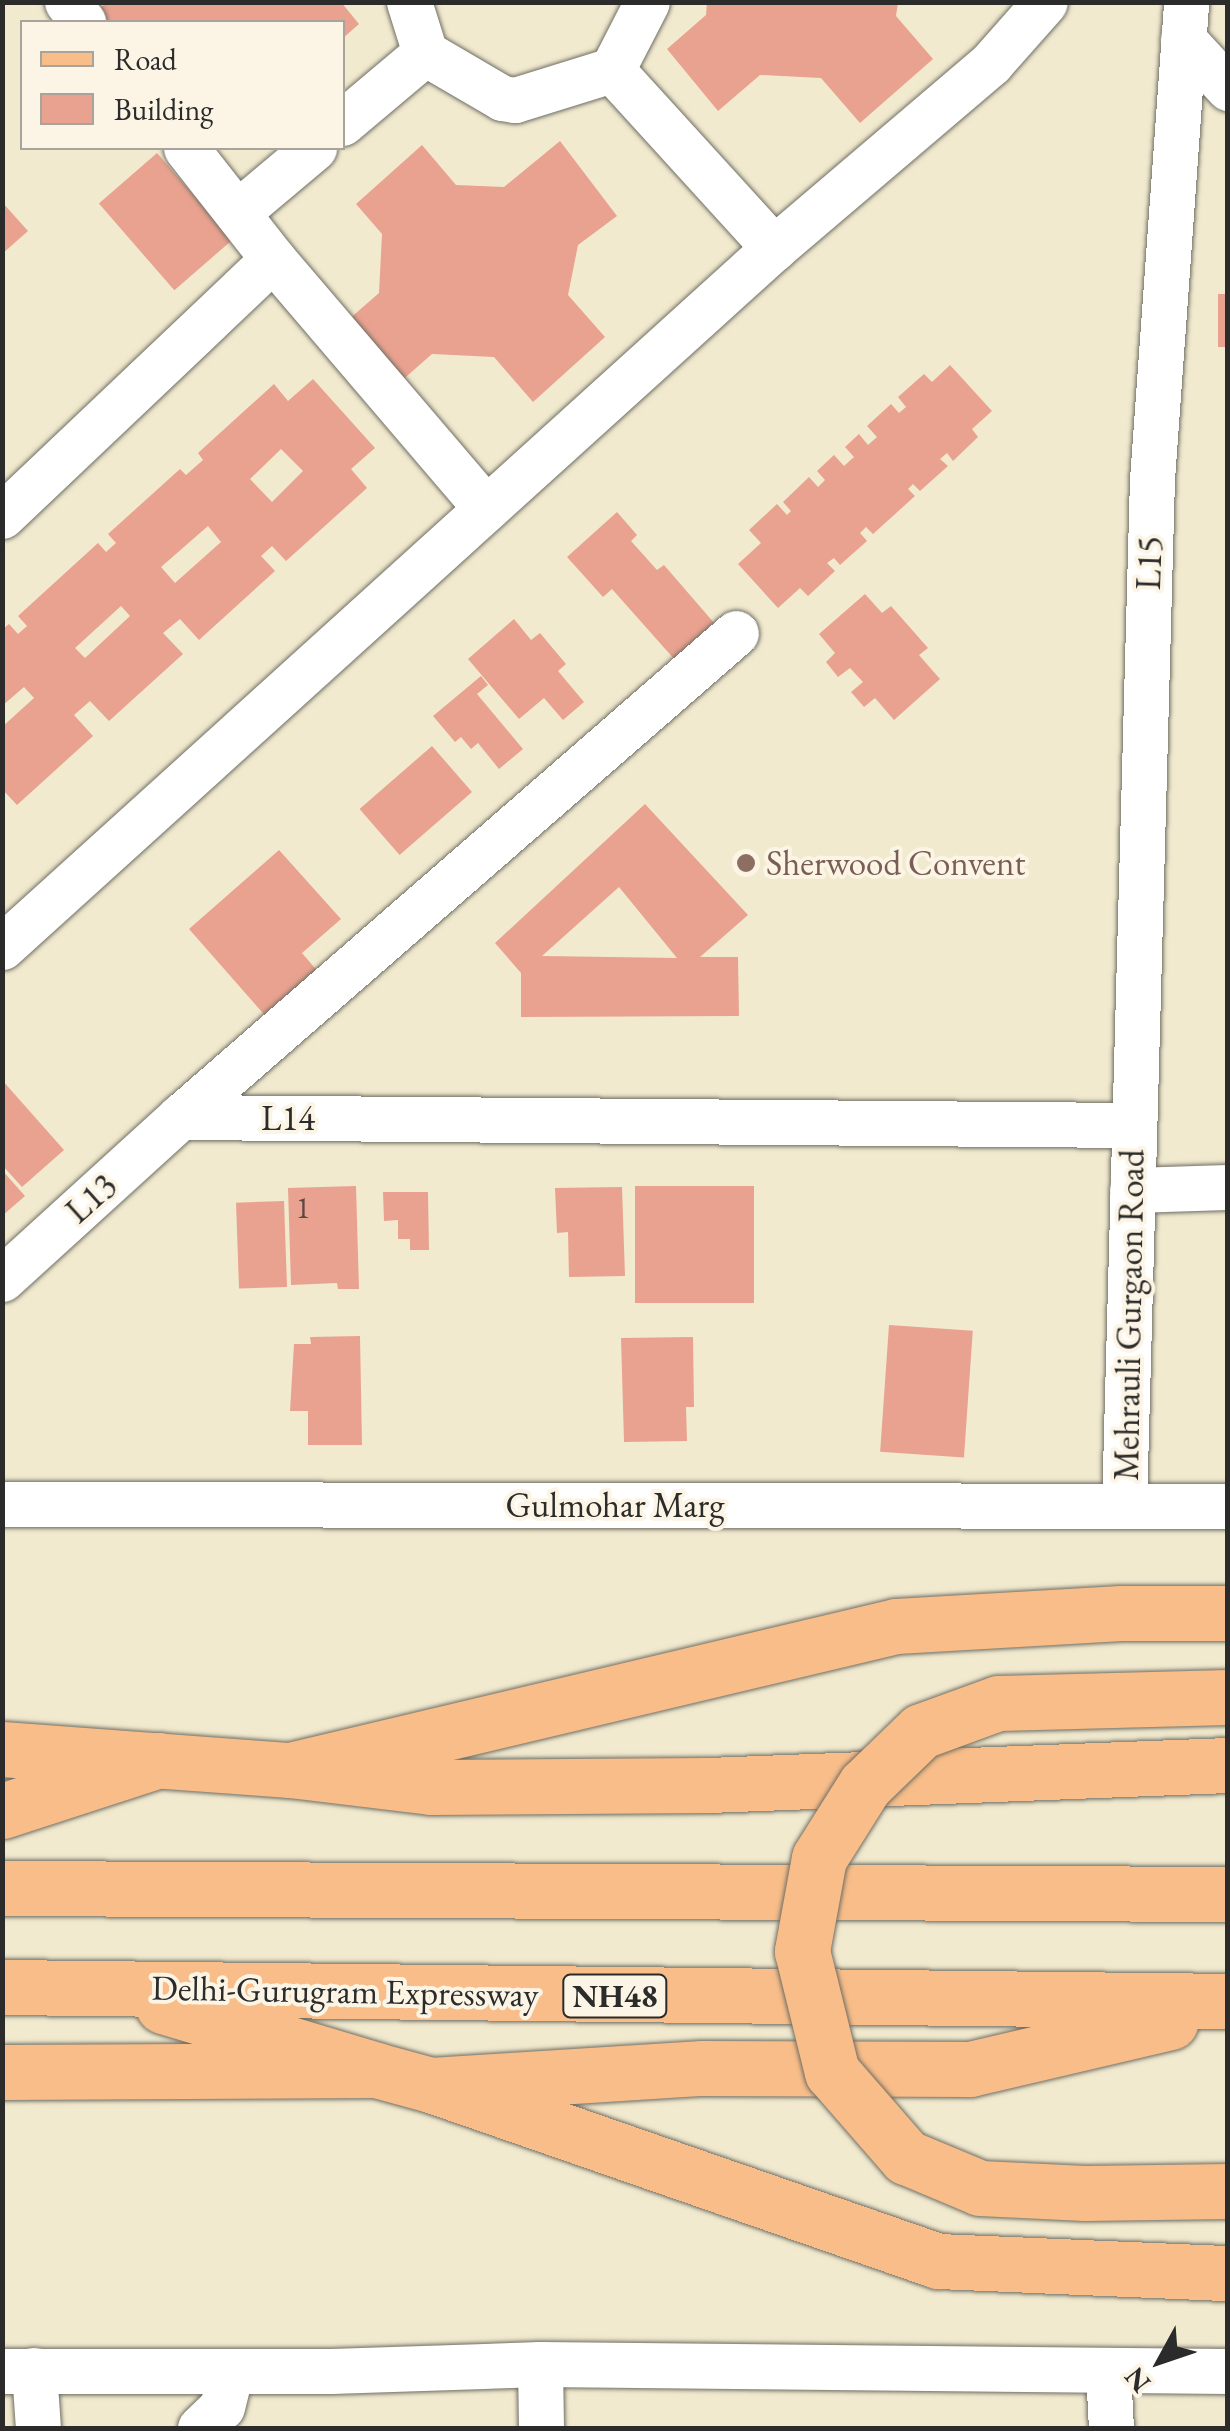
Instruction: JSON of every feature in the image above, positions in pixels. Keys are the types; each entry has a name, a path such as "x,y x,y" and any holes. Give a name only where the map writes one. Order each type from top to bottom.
{"main road":[{"path":"290,1770 896,1626 1122,1613 1228,1613"},
{"path":"1228,1697 998,1703 921,1731 864,1785 819,1858 802,1951 832,2072 906,2156 980,2188 1085,2193 1228,2191"},
{"path":"2,1749 290,1770 450,1787 708,1785 1228,1764"},
{"path":"2,1811 159,1760"},
{"path":"2,1888 1228,1894"},
{"name":"Delhi-Gurugram Expressway","path":"2,1987 1228,2001"},
{"path":"102,1988 431,2085 938,2261 1228,2273"},
{"path":"431,2085 702,2068 970,2069 1228,2009"},
{"path":"2,2072 376,2070"}],"street":[{"path":"409,2 425,53 502,98 516,100 612,70 647,2"},
{"path":"2,946 774,248 991,64 1045,2"},
{"path":"1185,21 1228,88"},
{"name":"L15","path":"1133,1124 1152,479 1185,21"},
{"path":"345,120 425,53"},
{"path":"612,70 774,248"},
{"path":"188,150 272,259 486,508"},
{"path":"238,211 312,150"},
{"path":"2,516 272,259"},
{"name":"L14","path":"180,1117 736,633"},
{"name":"L14","path":"180,1117 1133,1124"},
{"name":"L13","path":"2,1279 180,1117"},
{"name":"Mehrauli Gurgaon Road","path":"1124,1506 1133,1124"},
{"path":"1132,1190 1228,1188"},
{"name":"Gulmohar Marg","path":"2,1504 1228,1506"},
{"path":"540,2364 541,2428"},
{"path":"38,2428 18,2371 231,2372 540,2364 1228,2370"},
{"path":"1108,2370 1111,2428"},
{"path":"200,2428 222,2407 231,2372"}],"building":[{"path":"107,2 341,2 359,24 345,36 345,20 99,20 94,14"},
{"path":"707,2 898,2 896,16 933,59 860,123 821,78 760,75 718,111 667,49 706,15"},
{"path":"560,141 617,216 578,245 568,295 605,337 533,402 494,357 432,354 391,390 340,327 379,293 382,234 356,204 422,145 456,185 504,187"},
{"path":"157,153 232,240 174,290 99,204"},
{"path":"2,202 28,231 2,254"},
{"path":"1218,294 1228,294 1228,347 1218,347"},
{"path":"950,365 992,411 972,429 978,437 953,461 947,453 940,459 948,466 920,491 913,484 908,489 915,496 873,534 866,527 860,533 867,541 840,565 834,558 827,563 835,571 808,596 800,588 778,608 738,564 761,543 749,530 777,504 787,515 791,511 783,502 809,477 818,487 825,480 817,471 834,455 844,466 854,457 845,447 859,434 868,445 877,437 867,426 891,404 899,413 906,407 898,397 924,374 932,382"},
{"path":"313,379 375,448 351,469 367,488 286,561 272,546 261,556 275,571 199,640 180,619 163,633 183,654 109,721 90,701 74,715 93,736 17,805 2,789 2,727 34,698 24,687 2,706 2,630 9,624 18,634 27,626 18,616 98,543 106,552 116,543 108,534 180,469 186,475 203,460 198,453 274,384 288,401","holes":["281,449 303,471 272,502 250,479","208,526 221,542 175,583 161,567","121,606 130,616 85,658 75,648"]},
{"path":"617,512 637,535 631,541 657,570 664,565 715,624 675,660 612,589 603,597 567,557"},
{"path":"865,594 882,613 891,606 928,648 919,655 940,679 894,720 875,698 864,707 851,692 863,682 850,668 838,677 826,662 835,653 819,634"},
{"path":"514,619 531,640 540,633 566,664 558,671 584,702 563,720 544,698 519,719 468,659"},
{"path":"481,676 488,685 477,694 523,749 499,769 478,743 471,749 461,737 455,742 433,716"},
{"path":"432,746 472,792 400,855 360,809"},
{"path":"645,804 748,915 700,957 738,957 739,1016 521,1017 521,973 495,943","holes":["619,887 677,958 542,956"]},
{"path":"279,850 341,919 302,953 320,974 269,1020 189,929"},
{"path":"2,1080 64,1150 22,1187 2,1165"},
{"path":"2,1170 25,1196 2,1216"},
{"path":"356,1186 359,1289 338,1289 337,1283 291,1285 288,1188"},
{"path":"635,1186 754,1186 754,1303 635,1303"},
{"path":"622,1187 625,1276 569,1277 568,1232 557,1233 555,1188"},
{"path":"383,1192 428,1192 429,1250 410,1250 410,1239 398,1239 398,1220 384,1221"},
{"path":"284,1201 287,1287 239,1289 236,1203"},
{"path":"889,1325 973,1331 964,1458 880,1452"},
{"path":"360,1336 362,1445 308,1445 308,1411 290,1411 294,1344 311,1344 310,1337"},
{"path":"693,1337 694,1407 686,1407 687,1441 624,1442 621,1338"}],"place":[{"name":"Sherwood Convent","path":"746,863"}]}
